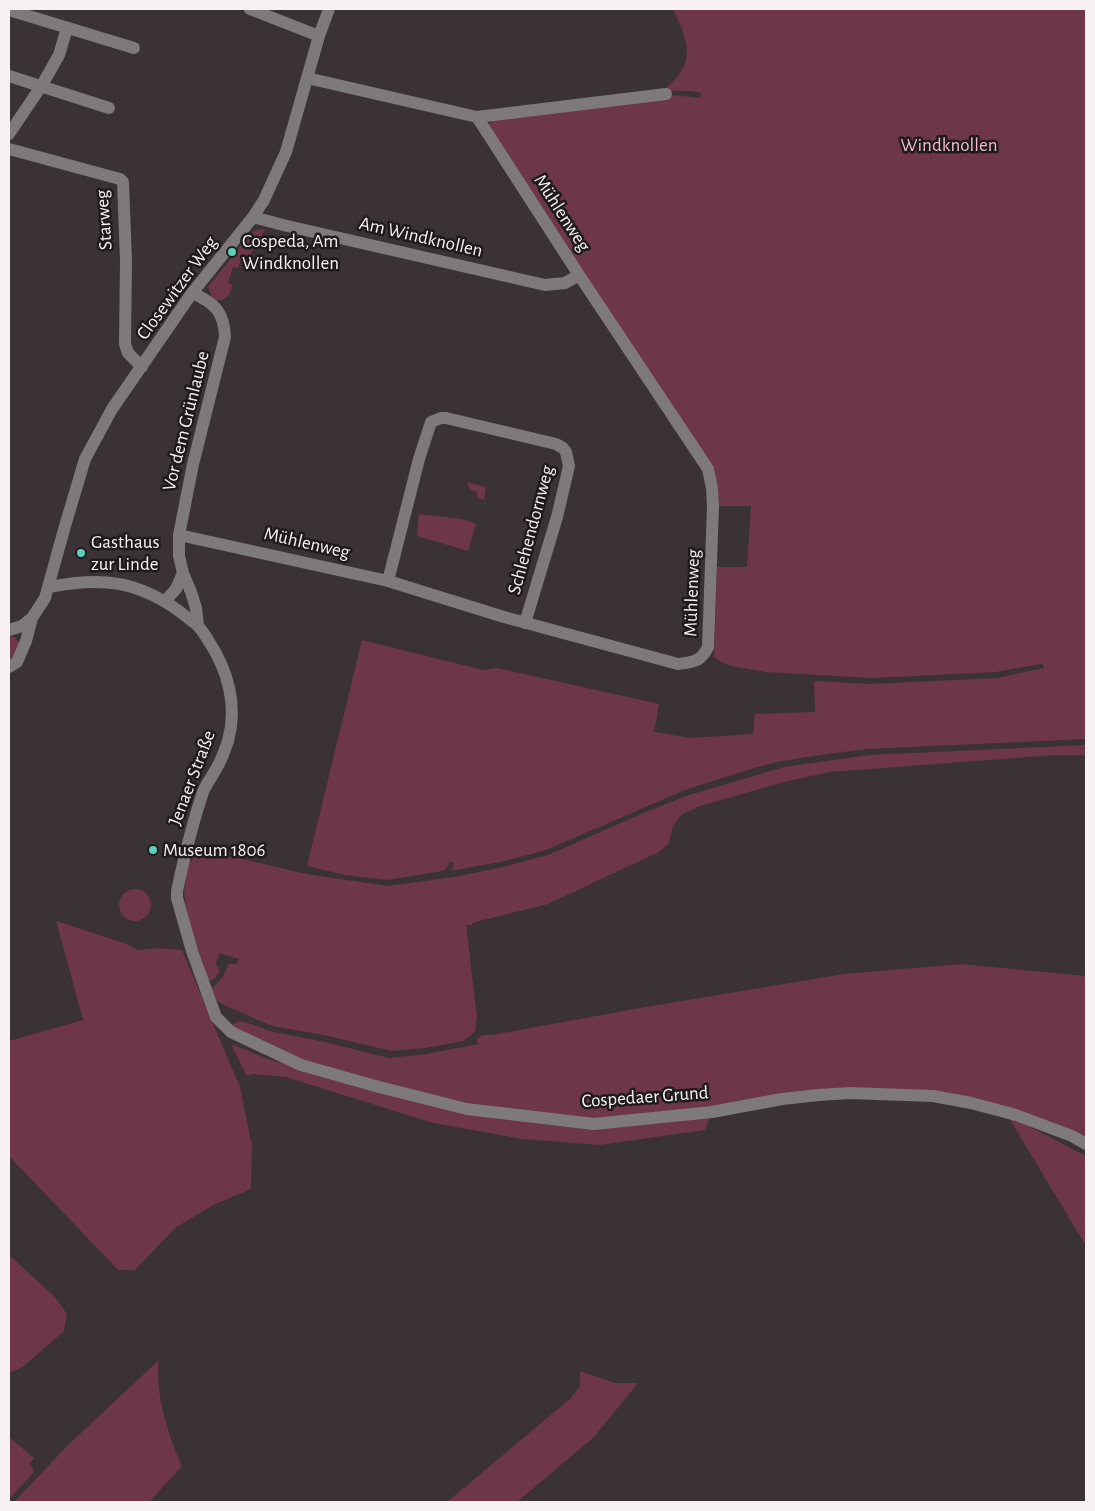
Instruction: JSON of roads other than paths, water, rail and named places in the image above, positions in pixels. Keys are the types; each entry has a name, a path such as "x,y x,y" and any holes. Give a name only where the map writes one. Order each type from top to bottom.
{"street":[{"path":"250,9 319,36"},
{"name":"Closewitzer Weg","path":"49,587 85,459 112,409 192,293 254,217 264,200 286,152 319,36 329,9"},
{"path":"9,10 134,48"},
{"path":"9,134 42,85 59,55 67,28"},
{"path":"9,76 109,108"},
{"path":"307,78 477,118 666,94"},
{"name":"Mühlenweg","path":"179,535 388,581 525,622 678,664 697,661 705,654 708,647 714,507 708,469 477,118"},
{"name":"Starweg","path":"9,149 123,182 126,261 125,344 128,353 142,367"},
{"name":"Am Windknollen","path":"254,217 545,285 565,283 579,275"},
{"name":"Vor dem Grünlaube","path":"192,293 212,304 217,309 224,324 225,338 195,455 179,535 179,556 196,608 198,626"},
{"name":"Schlehendornweg","path":"388,581 419,460 431,422 446,418 546,441 563,448 568,458 569,466 557,517 525,622"},
{"path":"165,601 176,589 183,573"},
{"name":"Jenaer Straße","path":"49,587 81,581 115,583 140,589 165,601 198,626 222,663 226,673 231,696 231,724 228,741 217,768 204,790 186,846 177,892 192,951 216,1018"},
{"path":"9,630 22,626 32,618 42,603 49,587"},
{"path":"9,678 13,664 26,641 32,618"},
{"name":"Cospedaer Grund","path":"216,1018 231,1032 300,1065 467,1109 594,1124 712,1112 819,1094 850,1093 933,1096 971,1103 1016,1115 1072,1136 1086,1144"}],"place":[{"name":"Cospeda, Am Windknollen","path":"232,252"},
{"name":"Gasthaus zur Linde","path":"81,553"},
{"name":"Museum 1806","path":"153,850"}],"park label":[{"name":"Windknollen","path":"949,145"}]}
